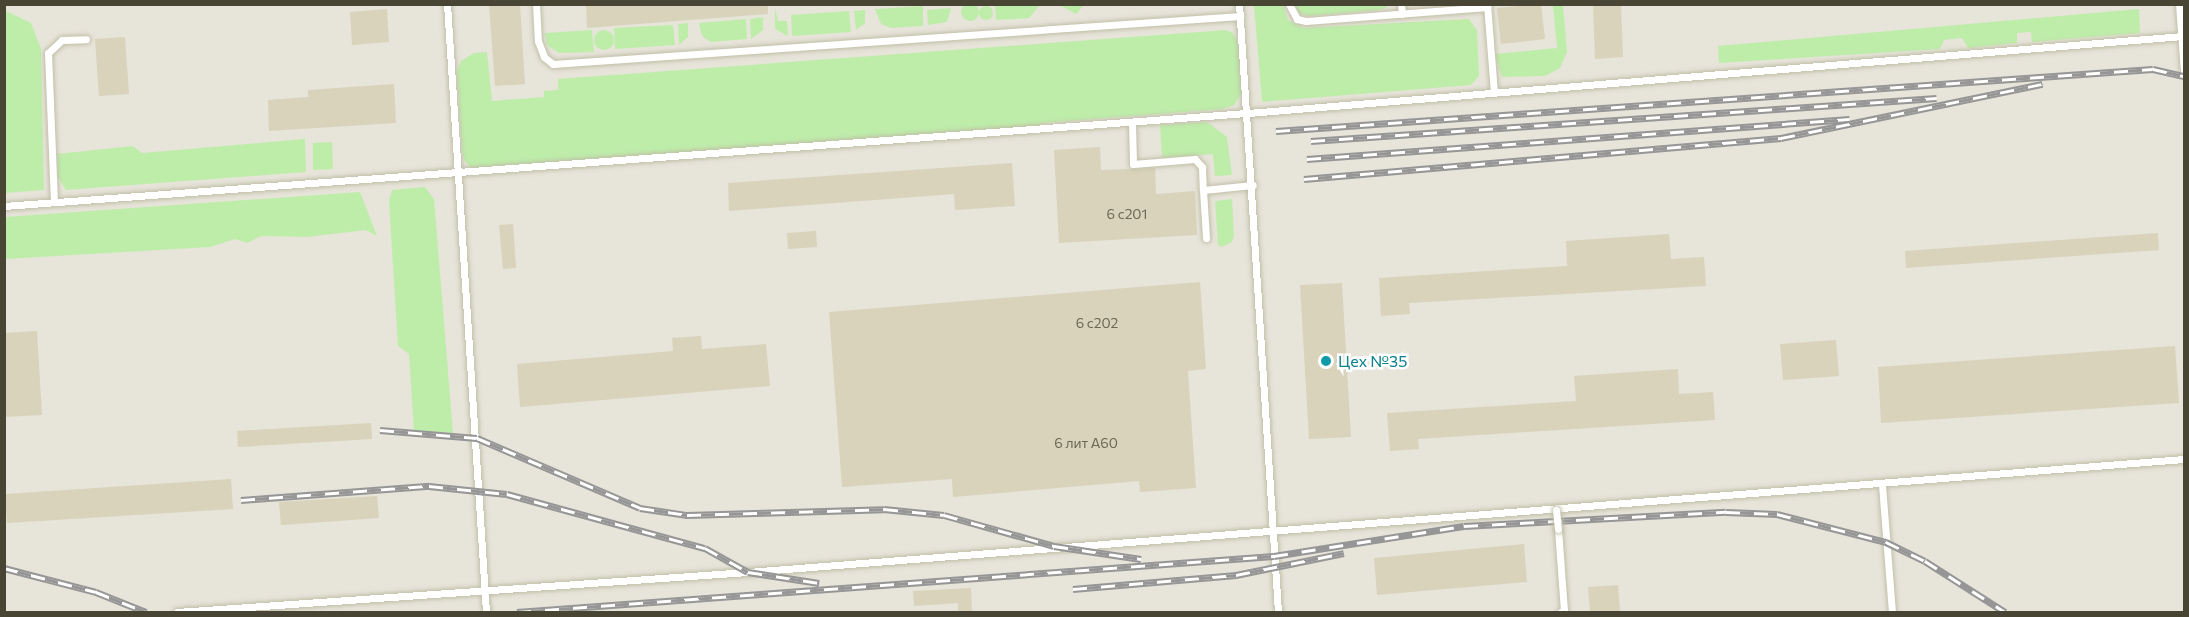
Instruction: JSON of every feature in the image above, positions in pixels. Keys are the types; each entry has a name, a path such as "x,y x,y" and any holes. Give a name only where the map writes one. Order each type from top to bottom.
{"lane":[{"path":"447,4 486,612"},
{"path":"536,4 538,41 544,57 553,64 1240,16"},
{"path":"1239,4 1253,185 1278,612"},
{"path":"1289,4 1297,19 1306,21 1487,6 1494,93"},
{"path":"1401,4 1402,14"},
{"path":"2179,4 2184,72"},
{"path":"4,206 458,174 1248,113 2182,36"},
{"path":"54,202 48,53 62,40 86,39"},
{"path":"1132,122 1133,164 1196,159 1202,167 1206,238"},
{"path":"1203,190 1253,185"},
{"path":"177,612 485,591 1274,529 1882,485 2184,459"},
{"path":"1882,485 1892,612"},
{"path":"1556,509 1564,610 1561,612"}],"shaded area":[{"path":"4,5 2184,5 2184,612 5,612"}],"green space":[{"path":"970,3 976,6 979,12 976,18 970,21 964,18 961,12 964,6"},
{"path":"995,4 1040,5 1029,18 996,20"},
{"path":"1060,5 1083,5 1083,6 1076,14"},
{"path":"1254,5 1283,5 1288,20 1304,28 1469,19 1477,30 1479,76 1471,85 1262,102"},
{"path":"1294,5 1391,5 1380,10 1308,16 1299,13"},
{"path":"1553,5 1563,5 1567,52 1560,68 1545,76 1502,77 1495,54 1557,48"},
{"path":"923,6 923,26 891,28 881,24 875,9"},
{"path":"983,6 989,6 993,13 989,20 983,20 979,16 979,10"},
{"path":"775,8 778,21 787,21 788,36 775,29"},
{"path":"951,8 947,22 928,25 927,10"},
{"path":"2139,9 2140,33 2032,42 2031,32 2017,33 2017,43 1968,48 1962,38 1944,40 1940,49 1719,63 1718,46"},
{"path":"4,10 31,23 41,49 44,190 5,193"},
{"path":"865,10 865,23 856,30 854,11"},
{"path":"849,11 851,32 792,36 791,15"},
{"path":"763,17 763,30 751,39 750,19"},
{"path":"746,19 747,39 711,42 703,37 699,23"},
{"path":"688,23 688,37 679,45 678,24"},
{"path":"673,25 675,45 615,49 614,28"},
{"path":"592,30 594,52 559,53 547,45 545,33"},
{"path":"604,30 611,33 614,40 611,47 604,50 597,47 594,40 597,33"},
{"path":"1226,30 1233,33 1240,46 1243,91 1234,105 1223,109 1043,123 1035,128 473,170 464,160 462,149 457,71 461,61 474,53 487,52 492,101 544,97 544,91 558,90 558,79"},
{"path":"1207,122 1227,137 1232,175 1215,176 1213,154 1162,158 1160,125"},
{"path":"305,139 306,172 66,190 58,177 57,154 133,146 142,153"},
{"path":"332,142 333,169 313,170 313,143"},
{"path":"425,187 434,199 453,433 414,430 409,354 398,346 389,201 392,190"},
{"path":"360,192 377,236 366,230 307,237 261,236 247,243 235,239 210,247 5,259 5,217"},
{"path":"1232,199 1234,236 1232,242 1222,247 1218,245 1215,201"}],"building":[{"path":"489,4 520,4 525,84 495,86"},
{"path":"586,4 768,4 768,14 587,28"},
{"path":"1541,4 1545,39 1501,44 1497,8"},
{"path":"1593,4 1621,4 1623,57 1595,59"},
{"path":"387,9 389,42 352,45 350,12"},
{"path":"125,37 129,94 99,96 95,39"},
{"path":"394,84 396,123 269,131 268,100 308,97 308,90"},
{"path":"1100,147 1101,170 1155,168 1156,194 1195,191 1197,235 1059,243 1054,150"},
{"path":"1012,163 1015,206 955,210 954,194 729,211 728,183"},
{"path":"513,224 516,268 503,269 499,225"},
{"path":"816,231 817,247 788,249 787,233"},
{"path":"2158,233 2159,250 1906,268 1905,251"},
{"path":"1669,234 1671,259 1704,257 1706,286 1409,303 1410,314 1381,316 1379,278 1567,266 1566,241"},
{"path":"1200,282 1206,369 1188,371 1196,488 1140,492 1139,481 953,497 952,479 842,487 829,312"},
{"name":"Цех №35","path":"1342,283 1351,437 1309,439 1300,285"},
{"path":"37,331 42,415 4,417 4,333"},
{"path":"701,336 702,349 766,344 770,386 520,407 517,364 673,351 672,338"},
{"path":"1836,340 1839,376 1783,380 1780,344"},
{"path":"2175,346 2179,403 1881,423 1878,367"},
{"path":"1678,369 1679,394 1713,392 1715,420 1418,439 1419,449 1390,451 1387,413 1576,401 1574,376"},
{"path":"371,423 372,439 238,447 237,431"},
{"path":"231,479 233,509 7,523 5,494"},
{"path":"377,496 379,518 281,525 279,502"},
{"path":"1524,544 1527,582 1377,595 1374,558"},
{"path":"1618,585 1620,612 1590,612 1588,587"},
{"path":"971,588 972,612 958,612 958,603 914,606 913,591"}],"railway":[{"path":"1276,131 2153,69 2184,76"},
{"path":"1304,179 1781,138 2042,84"},
{"path":"1311,141 1937,98"},
{"path":"1307,159 1850,119"},
{"path":"380,430 477,438 640,508 687,515 884,509 944,515 1054,546 1141,559"},
{"path":"241,500 429,486 507,494 705,548 748,572 819,583"},
{"path":"517,612 1274,556 1464,526 1726,512 1777,514 1886,542 1925,561 2005,612"},
{"path":"1073,589 1236,575 1344,553"},
{"path":"4,568 96,592 146,612"}],"place":[{"name":"Цех №35","path":"1326,361"}]}
